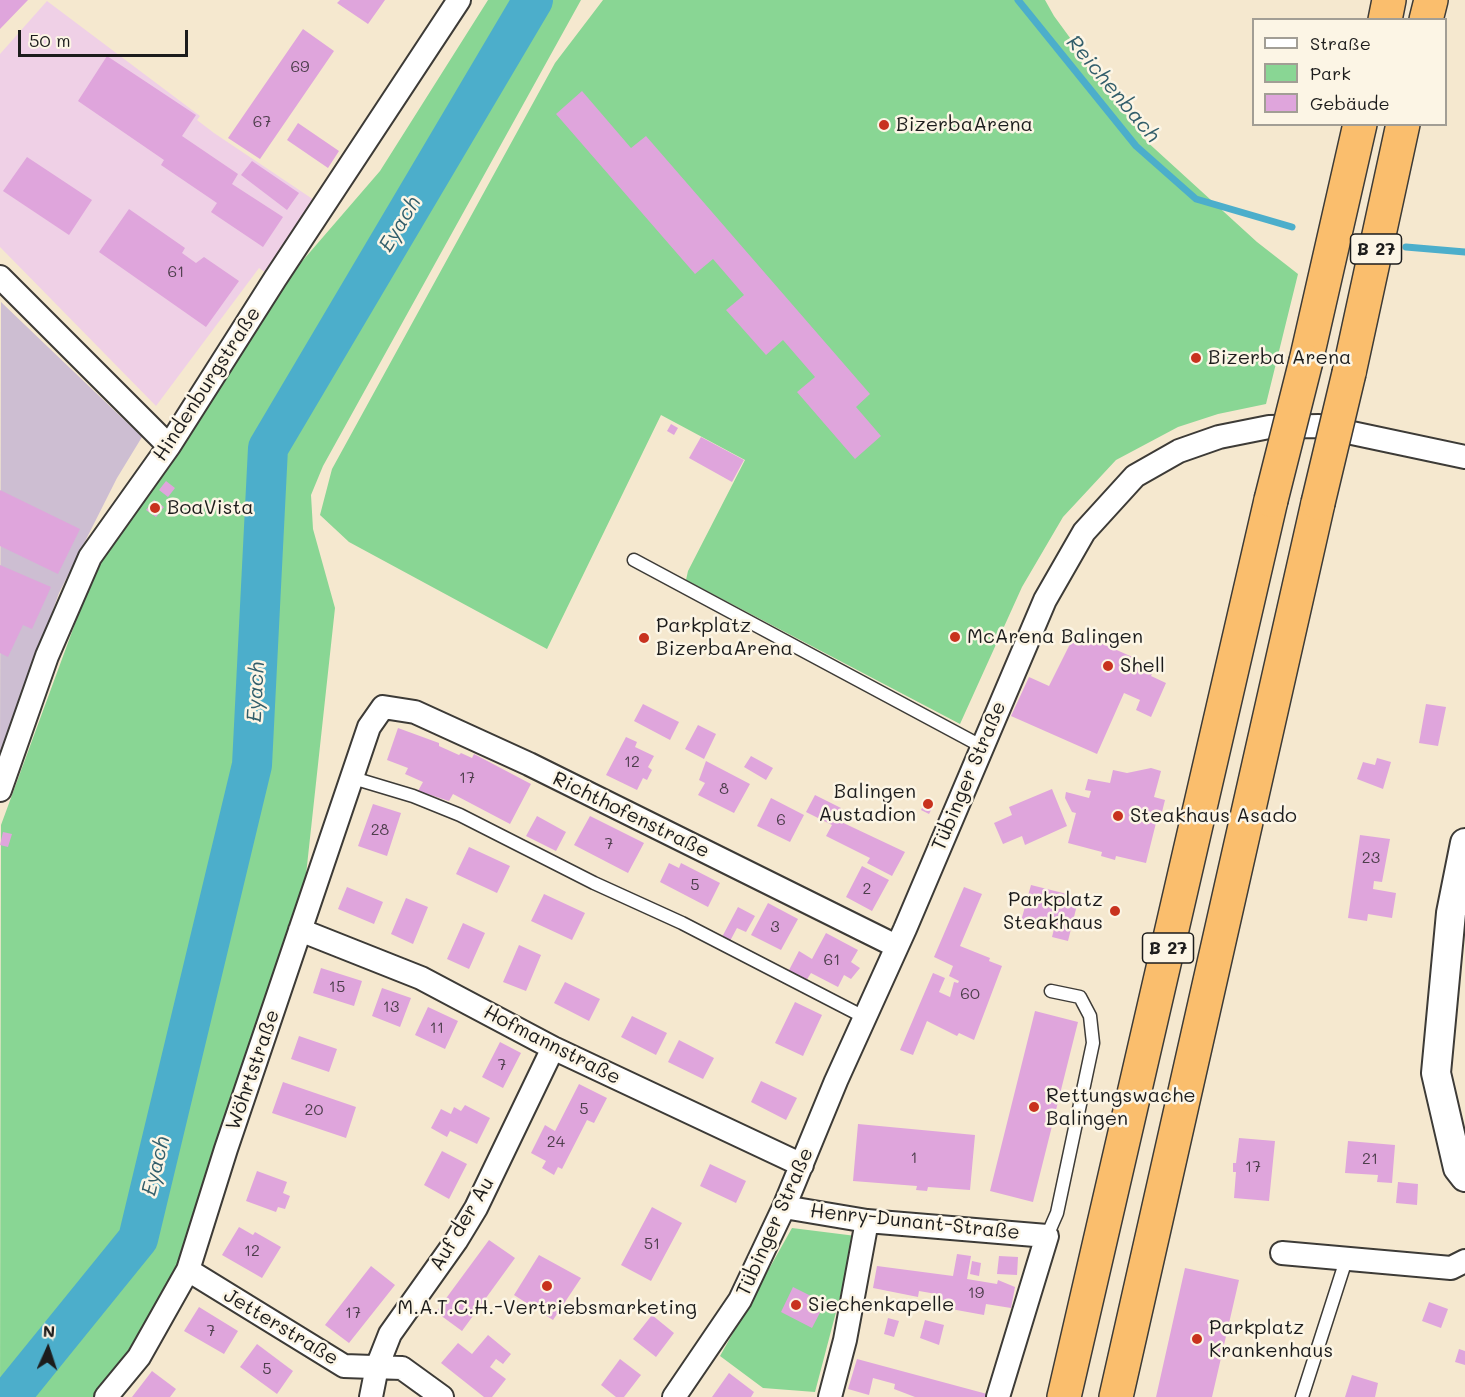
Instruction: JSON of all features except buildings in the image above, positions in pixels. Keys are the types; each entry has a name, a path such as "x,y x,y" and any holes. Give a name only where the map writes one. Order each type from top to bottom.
{"highway":[{"path":"1385,18 1389,0"},
{"path":"1426,18 1431,0"},
{"name":"B 27","path":"1064,1397 1360,126"},
{"name":"B 27","path":"1116,1397 1349,373 1403,126"}],"street":[{"name":"Hindenburgstraße","path":"0,790 47,656 90,557 169,446 275,279 459,0"},
{"path":"0,277 169,446"},
{"name":"Tübinger Straße","path":"674,1397 740,1300 784,1207 1045,600 1084,532 1135,476 1179,452 1219,437 1269,427 1319,426 1465,457"},
{"name":"Richthofenstraße","path":"369,727 383,707 415,712 530,764 896,946"},
{"name":"Wöhrtstraße","path":"106,1397 139,1357 188,1270 369,727"},
{"path":"1465,843 1451,913 1436,1073 1458,1168 1465,1177"},
{"name":"Hofmannstraße","path":"300,930 421,978 553,1048 802,1165"},
{"name":"Auf der Au","path":"371,1397 377,1367 390,1334 456,1241 476,1208 553,1048"},
{"name":"Henry-Dunant-Straße","path":"784,1207 867,1221 1047,1236"},
{"path":"830,1397 845,1340 867,1221"},
{"path":"998,1397 1047,1236"},
{"path":"1282,1253 1451,1268 1465,1261"},
{"name":"Jetterstraße","path":"188,1270 344,1366 402,1368 442,1397"}],"lane":[{"path":"634,560 981,746"},
{"path":"353,778 413,796 460,815 594,883 682,923 864,1017"},
{"path":"1047,1236 1057,1213 1093,1042 1090,1016 1080,998 1051,991"},
{"path":"1302,1397 1346,1260"}],"shaded area":[{"path":"47,1 200,116 197,120 214,133 323,206 275,279 259,268 156,406 0,247 0,54"},
{"path":"1,302 142,437 117,478 59,593 0,759"}],"green space":[{"path":"488,0 581,0 323,466 311,495 313,529 335,608 300,930 188,1270 106,1397 0,1397 1,825 98,561 298,266 380,171"},
{"path":"603,0 1045,0 1054,16 1144,139 1257,242 1298,274 1266,404 1218,414 1178,427 1116,460 1063,517 1022,587 960,724 686,580 688,571 745,460 661,415 547,649 349,542 320,515 332,469 555,63"},
{"path":"792,1228 856,1236 815,1392 763,1388 720,1356"}],"waterway":[{"name":"Eyach","path":"10,1397 138,1239 252,765 268,448 533,0"},
{"name":"Reichenbach","path":"1018,0 1136,146 1196,199 1292,227"},
{"name":"Reichenbach","path":"1406,247 1465,252"}],"place":[{"name":"BizerbaArena","path":"884,125"},
{"name":"Bizerba Arena","path":"1196,358"},
{"name":"BoaVista","path":"155,508"},
{"name":"McArena Balingen","path":"955,637"},
{"name":"Parkplatz BizerbaArena","path":"644,638"},
{"name":"Shell","path":"1108,666"},
{"name":"Balingen Austadion","path":"928,804"},
{"name":"Steakhaus Asado","path":"1118,816"},
{"name":"Parkplatz Steakhaus","path":"1115,911"},
{"name":"Rettungswache Balingen","path":"1034,1107"},
{"name":"M.A.T.C.H.-Vertriebsmarketing","path":"547,1286"},
{"name":"Siechenkapelle","path":"796,1305"},
{"name":"Parkplatz Krankenhaus","path":"1197,1339"}]}
